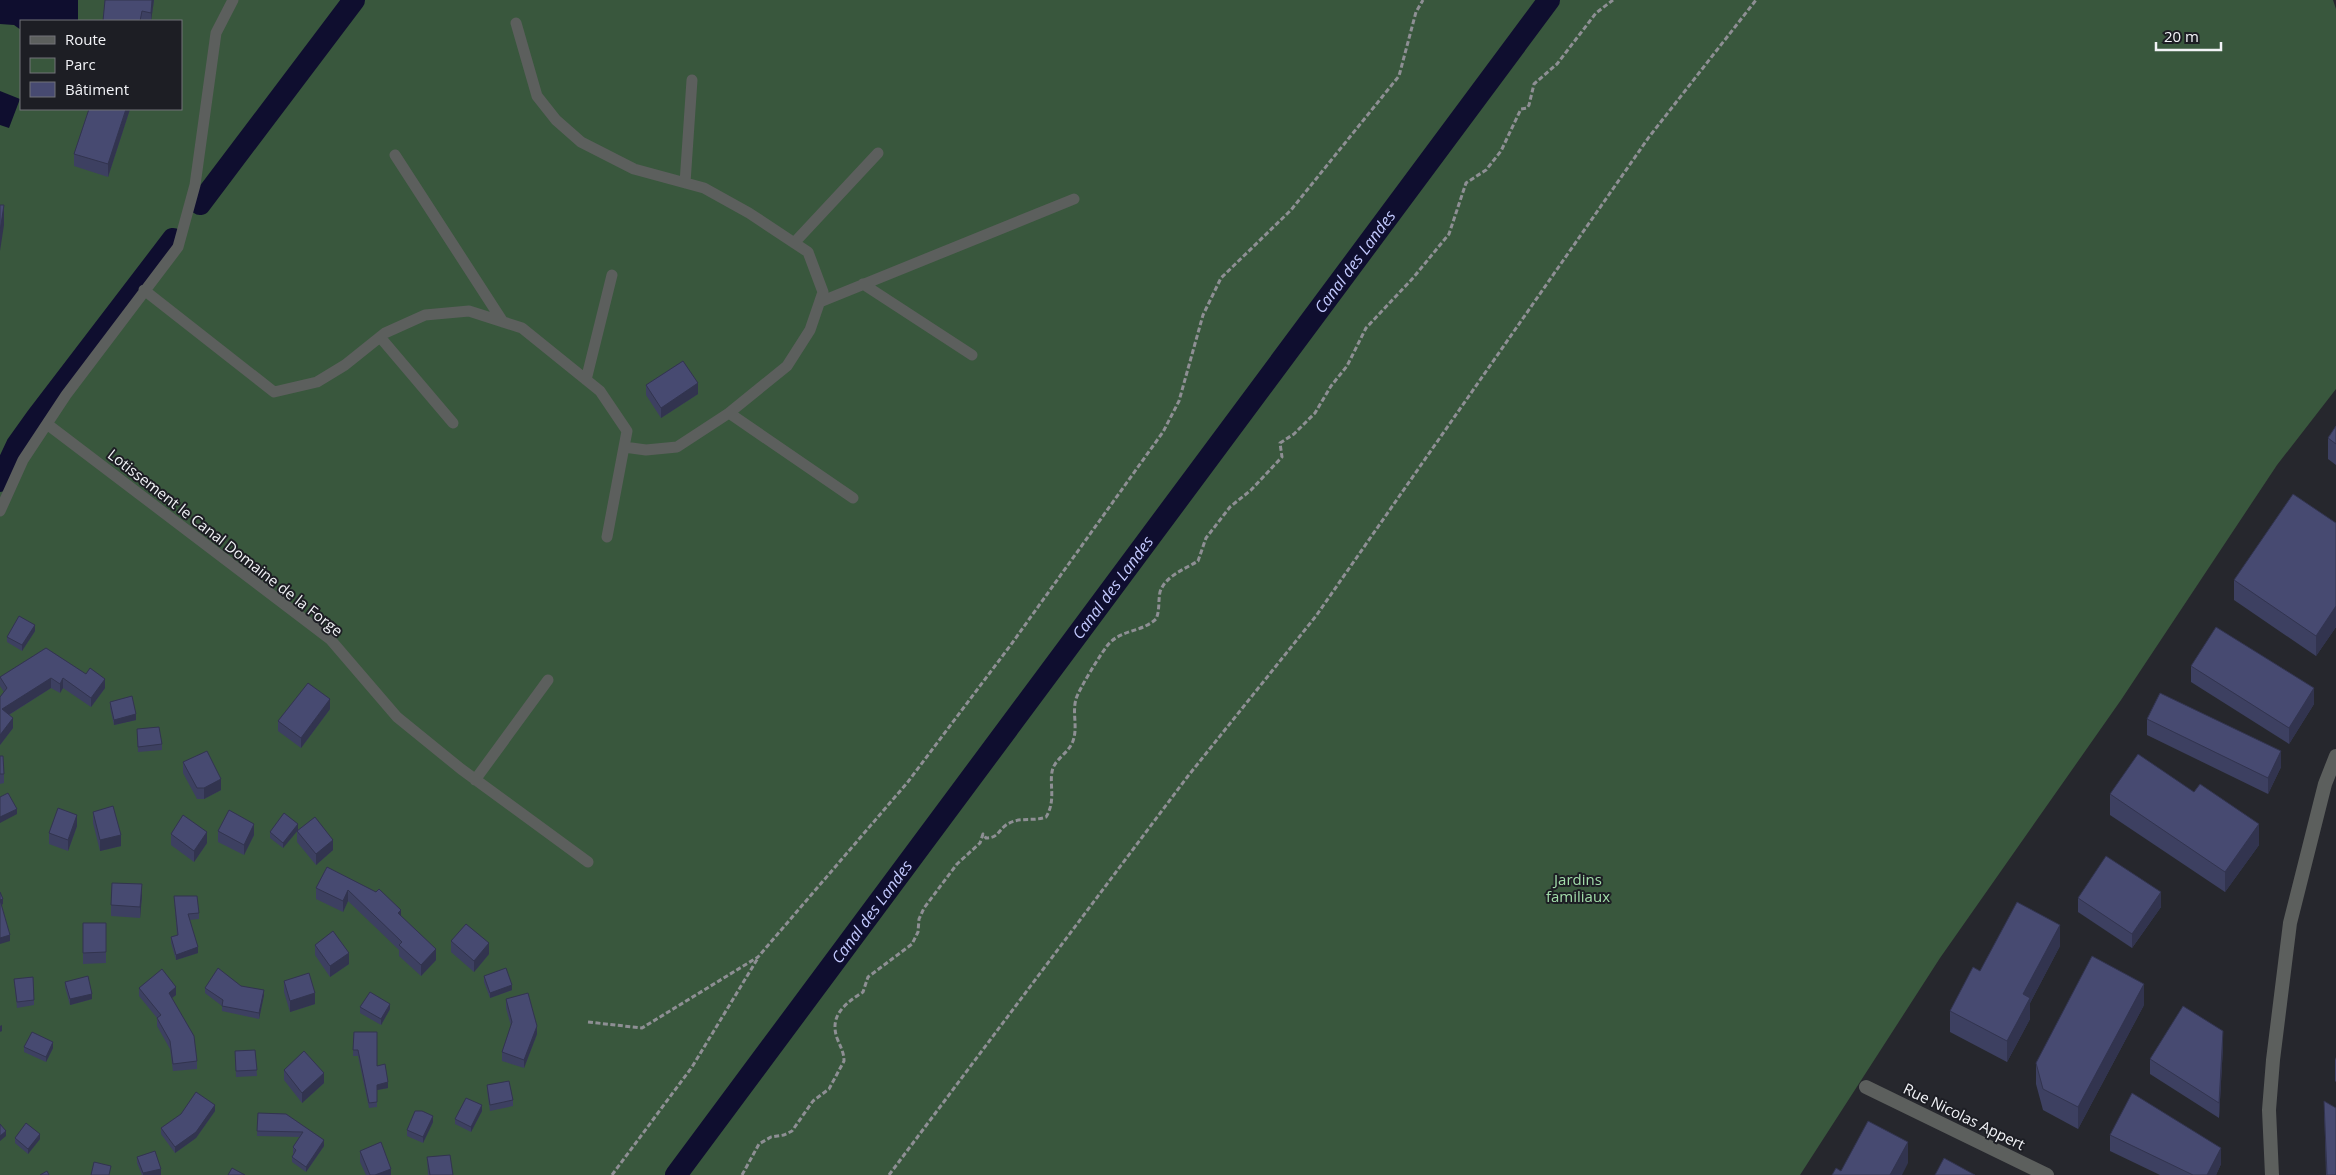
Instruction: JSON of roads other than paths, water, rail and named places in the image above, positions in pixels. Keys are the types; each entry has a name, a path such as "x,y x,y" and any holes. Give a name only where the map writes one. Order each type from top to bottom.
{"street":[{"path":"2272,1175 2269,1110 2273,1060 2290,923 2331,786 2336,756"},
{"name":"Rue Nicolas Appert","path":"1866,1087 2047,1175"}],"lane":[{"path":"0,511 23,460 66,394 178,247 195,185 216,33 233,0"},
{"path":"516,23 537,96 556,120 581,142 634,168 704,188 794,243 808,252 823,292 810,330 787,366 730,413 677,447 646,450 624,447"},
{"path":"685,183 692,80"},
{"path":"794,243 878,153"},
{"path":"395,155 503,322"},
{"path":"820,302 1074,198"},
{"path":"586,380 612,275"},
{"path":"864,284 972,355"},
{"path":"144,290 274,392 317,382 345,365 380,337 425,315 469,310 522,328 600,391 627,431 607,537"},
{"path":"380,337 453,423"},
{"path":"730,413 853,498"},
{"name":"Lotissement le Canal Domaine de la Forge","path":"47,424 330,640 397,717 475,780 588,862"},
{"path":"475,780 548,680"}],"waterway":[{"path":"200,204 354,0"},
{"name":"Canal des Landes","path":"676,1175 1549,0"},
{"path":"0,481 17,445 37,417 173,239"}],"park label":[{"name":"Jardins familiaux","path":"1578,888"}]}
